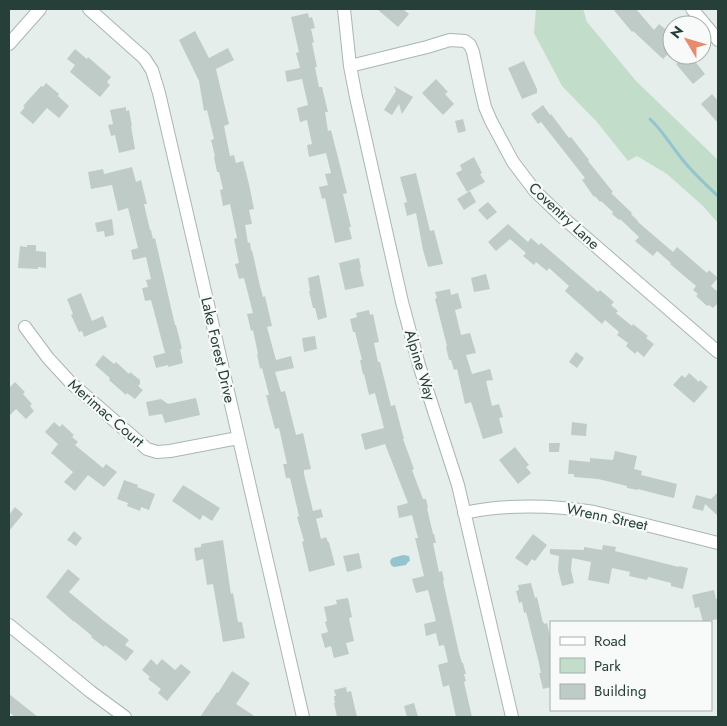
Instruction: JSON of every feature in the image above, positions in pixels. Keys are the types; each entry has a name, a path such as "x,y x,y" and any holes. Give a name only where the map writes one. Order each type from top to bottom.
{"street":[{"path":"9,44 40,9"},
{"name":"Lake Forest Drive","path":"89,9 144,58 152,70 160,93 302,717"},
{"name":"Alpine Way","path":"344,9 350,66 356,97 402,302 419,366 452,467 512,717"},
{"path":"692,9 718,40"},
{"name":"Coventry Lane","path":"350,66 450,40 465,41 474,52 485,107 491,121 513,162 535,191 561,216 718,352"},
{"name":"Merimac Court","path":"25,327 48,358 71,383 148,449 157,452 170,451 238,438"},
{"name":"Wrenn Street","path":"464,513 482,509 522,507 576,509 718,543"},
{"path":"9,625 91,692 125,717"}],"green space":[{"path":"536,9 583,9 587,22 636,81 718,160 718,223 703,206 667,174 637,156 628,161 597,122 562,86 534,33"}],"water":[{"path":"403,555 409,556 410,561 406,565 394,567 391,565 390,561 392,558"}],"building":[{"path":"377,9 403,9 409,14 398,27"},
{"path":"613,9 636,9 654,30 659,24 662,26 662,58 633,31"},
{"path":"308,13 309,18 312,17 315,28 311,29 317,67 315,67 319,87 322,87 328,112 325,112 328,131 331,130 347,193 343,194 351,227 349,227 352,239 335,243 325,198 322,199 319,187 328,185 325,174 331,173 326,153 309,157 307,145 312,144 307,120 300,122 297,108 308,105 302,79 287,82 285,71 300,68 296,53 299,52 291,17"},
{"path":"195,31 209,58 228,48 234,60 216,69 229,124 224,126 230,156 234,155 236,163 243,161 249,184 254,209 249,210 252,224 245,225 248,243 250,242 272,326 267,327 276,360 291,356 294,368 275,372 281,392 285,391 296,435 303,433 311,469 304,470 304,474 313,511 321,509 323,517 316,519 321,539 326,537 329,542 335,565 309,572 290,478 286,478 283,464 287,464 279,428 275,429 266,395 269,395 262,368 260,369 253,330 251,331 247,314 253,313 244,278 239,279 235,264 239,263 234,239 237,238 230,204 223,206 220,190 223,189 219,172 217,172 211,140 214,139 207,110 204,111 199,81 179,40"},
{"path":"75,49 87,59 88,57 111,77 107,82 110,85 100,97 70,72 75,65 67,59"},
{"path":"524,61 537,89 537,93 522,99 508,68"},
{"path":"677,65 698,65 705,74 693,84"},
{"path":"436,79 448,92 445,94 454,104 443,115 422,93"},
{"path":"46,83 69,106 59,118 47,108 33,124 20,113 25,107 23,106"},
{"path":"394,86 413,97 402,114 399,104 392,115 384,110 396,91"},
{"path":"712,94 718,101 718,123 701,104"},
{"path":"543,105 589,160 613,192 611,193 632,213 638,222 673,252 677,247 707,273 709,270 718,278 711,286 718,292 718,303 713,308 709,305 707,306 696,296 698,294 693,290 696,286 657,251 653,256 635,241 639,237 612,214 613,212 601,201 594,197 582,180 585,178 541,122 538,124 531,114"},
{"path":"126,107 126,111 129,110 135,149 119,153 115,135 111,136 108,125 113,124 110,110"},
{"path":"463,119 466,131 458,133 455,121"},
{"path":"474,157 485,182 467,192 456,173 462,170 460,165"},
{"path":"132,167 136,182 141,180 147,204 144,204 150,230 153,239 155,238 182,349 180,349 183,363 168,367 168,365 156,368 153,356 165,353 151,300 145,301 142,288 148,287 146,280 151,279 146,257 133,260 131,250 138,248 128,208 118,211 112,185 91,189 88,172 103,169 104,174"},
{"path":"416,173 430,231 434,230 443,264 428,267 416,213 407,216 404,203 407,202 400,177"},
{"path":"470,191 476,202 464,210 457,199"},
{"path":"488,202 497,212 487,220 478,210"},
{"path":"112,219 114,235 105,237 104,231 97,232 95,223"},
{"path":"508,224 528,242 531,238 539,245 541,243 598,292 600,290 614,302 611,305 618,311 616,313 648,336 646,338 654,344 644,357 637,351 635,354 626,346 628,343 617,335 619,332 605,320 602,324 565,291 569,286 549,268 547,271 536,262 534,265 523,256 526,253 510,239 496,251 488,242"},
{"path":"27,245 36,245 36,251 46,252 46,268 18,268 20,246 27,247"},
{"path":"359,258 364,286 345,290 339,263"},
{"path":"486,274 490,289 474,292 471,278"},
{"path":"319,275 327,317 318,320 315,308 313,308 308,278"},
{"path":"450,289 451,295 458,293 462,308 455,310 461,335 470,333 476,353 466,355 472,374 490,369 493,380 486,381 492,406 499,404 503,417 499,418 503,433 483,439 471,402 465,404 457,369 454,370 451,360 449,360 435,299 437,298 435,292"},
{"path":"81,293 92,321 103,316 107,327 84,337 82,331 79,332 71,315 73,314 67,299"},
{"path":"369,310 370,315 373,314 379,342 374,343 391,406 395,405 403,439 414,469 412,470 423,499 426,499 436,543 433,543 439,572 442,571 459,653 466,674 464,674 466,681 464,682 472,717 456,717 449,685 443,687 438,665 448,662 444,645 439,646 436,633 426,636 424,624 436,621 428,590 416,593 412,579 424,576 415,538 418,538 412,515 399,518 397,506 408,503 385,444 365,450 361,434 384,428 375,393 369,395 363,375 360,360 362,360 355,332 353,332 350,319 357,317 356,313"},
{"path":"315,336 317,349 304,352 302,338"},
{"path":"576,352 584,358 577,368 569,362"},
{"path":"103,355 140,380 138,386 143,390 135,399 127,393 126,395 95,365"},
{"path":"689,373 708,387 694,403 673,385 682,375 685,378"},
{"path":"15,382 25,392 23,394 32,404 30,406 34,411 26,419 16,409 9,416 9,388"},
{"path":"196,398 200,415 165,423 162,414 149,416 146,402 161,399 168,404"},
{"path":"54,422 60,427 62,424 74,435 72,437 78,442 75,445 103,468 106,464 117,472 104,487 88,475 75,491 64,482 73,472 51,453 58,444 45,432"},
{"path":"572,422 587,424 586,436 571,435"},
{"path":"549,443 560,443 559,452 549,452"},
{"path":"515,447 529,465 526,467 531,473 518,484 499,460"},
{"path":"615,451 637,456 634,469 642,471 641,475 677,484 674,498 627,488 627,486 598,479 574,477 574,474 568,474 569,460 590,462 590,458 613,460"},
{"path":"124,480 155,494 149,510 141,507 140,511 127,506 128,503 117,499"},
{"path":"183,485 220,508 212,521 203,515 200,520 172,501"},
{"path":"718,492 718,516 705,504 703,511 692,508 696,495 711,499"},
{"path":"15,507 23,514 9,531 9,515"},
{"path":"74,531 82,538 76,546 67,540"},
{"path":"533,534 547,545 535,561 532,559 527,566 515,558"},
{"path":"223,540 231,594 233,593 238,622 242,622 245,638 223,642 213,584 207,585 203,559 196,561 194,548 201,547 201,544"},
{"path":"603,545 616,547 615,551 688,568 683,589 671,586 671,583 648,577 647,580 629,576 630,572 612,568 609,584 588,580 591,562 572,558 571,570 574,583 562,586 558,570 559,556 550,554 550,549 584,550 584,547 602,550"},
{"path":"359,553 362,568 347,572 343,556"},
{"path":"68,569 80,579 69,592 129,640 125,645 134,651 126,661 91,637 46,597"},
{"path":"531,583 535,598 537,597 543,623 547,623 550,636 550,687 543,689 538,659 526,612 524,613 522,602 519,603 516,591 519,590 518,585"},
{"path":"714,590 716,599 718,599 718,619 703,621 699,607 695,608 692,595"},
{"path":"348,598 352,617 349,618 354,641 346,643 349,654 334,658 331,646 325,648 321,634 328,632 324,607 337,604 336,600"},
{"path":"151,659 157,665 162,659 175,670 181,664 191,672 167,701 158,693 161,689 148,679 150,677 142,670"},
{"path":"232,671 250,683 236,704 256,717 200,717 218,693"},
{"path":"346,687 347,692 351,691 357,717 337,717 334,690"},
{"path":"9,694 38,717 15,717 9,712"},
{"path":"414,703 418,717 407,717 404,706"}],"waterway":[{"path":"650,119 690,169 718,196"}]}
